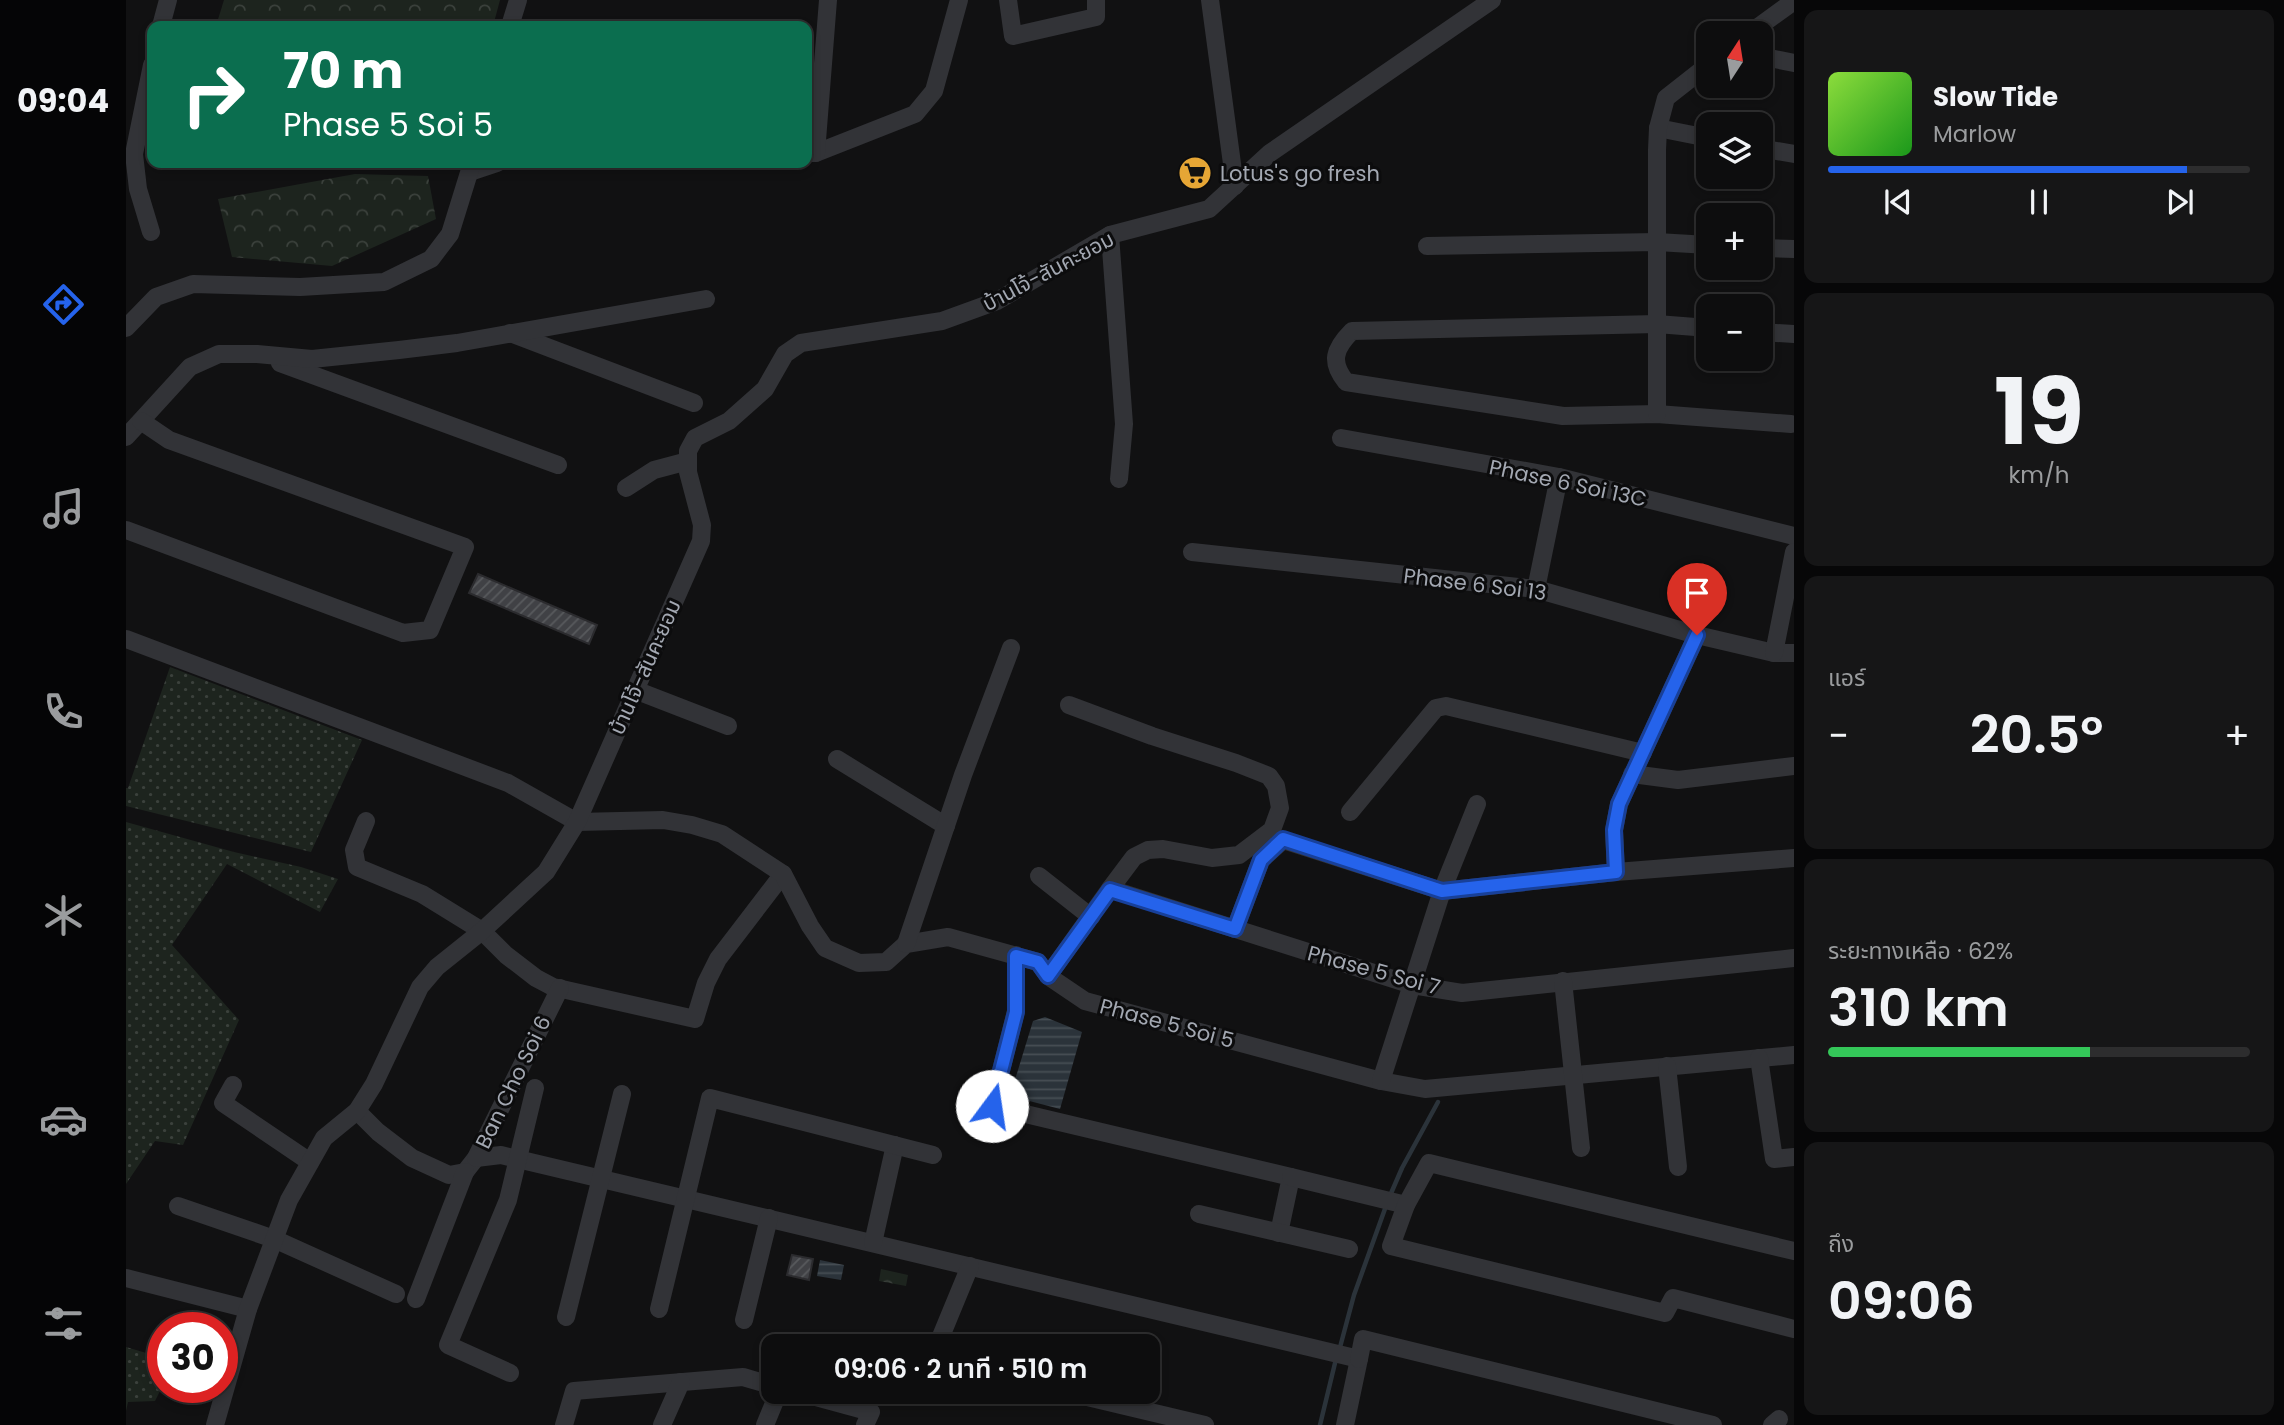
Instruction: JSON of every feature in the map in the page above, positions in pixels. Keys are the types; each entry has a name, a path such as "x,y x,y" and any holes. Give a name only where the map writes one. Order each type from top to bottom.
{"street":[{"path":"162,21 168,0"},
{"path":"512,21 518,0"},
{"path":"812,144 828,0"},
{"path":"812,153 915,114 934,91 959,0"},
{"path":"1008,0 1013,36 1096,17 1096,0"},
{"path":"1210,0 1235,187"},
{"name":"บ้านโจ้-สันคะยอม","path":"215,1425 248,1309 274,1238 289,1200 324,1138 357,1111 374,1084 419,987 437,967 482,931 546,872 577,822 701,541 702,525 688,472 688,451 695,438 729,421 765,389 785,354 801,343 942,321 998,301 1110,235 1209,209 1270,153 1492,0"},
{"path":"1766,21 1794,1"},
{"path":"1773,59 1794,64"},
{"path":"1657,414 1658,128 1666,98 1696,74"},
{"path":"147,90 134,154 138,189 151,232"},
{"path":"1658,128 1696,136"},
{"path":"1773,150 1794,154"},
{"path":"126,328 156,297 193,284 300,287 384,282 430,259 450,234 471,168"},
{"path":"1110,235 1124,425 1119,479"},
{"path":"1427,246 1657,242 1696,244"},
{"path":"1773,248 1794,249"},
{"path":"126,437 190,367 219,354 312,359 446,344 706,299"},
{"path":"1696,327 1657,324 1352,331 1341,343 1336,354 1336,370 1346,382 1563,416 1657,414 1790,424"},
{"path":"509,333 694,402"},
{"path":"1773,333 1794,334"},
{"path":"257,354 558,465"},
{"path":"126,530 403,633 430,630 465,547 169,440 141,421"},
{"name":"Phase 6 Soi 13C","path":"1341,438 1559,477 1794,536"},
{"path":"626,488 654,470 688,461"},
{"path":"1536,589 1559,477"},
{"name":"Phase 6 Soi 13","path":"1192,552 1536,589 1697,635 1774,653 1794,653"},
{"path":"1774,653 1794,552"},
{"path":"1616,872 1614,830 1619,804 1697,635"},
{"path":"126,639 508,783 577,822"},
{"path":"906,944 1011,649"},
{"path":"635,690 728,726"},
{"path":"1048,976 1134,857 1147,850 1163,849 1212,858 1239,855 1272,830 1280,807 1276,786 1269,776 1069,705"},
{"path":"1350,812 1436,708 1446,706 1643,753"},
{"path":"837,759 946,826"},
{"path":"1632,774 1678,780 1794,766"},
{"path":"1381,1081 1442,891 1477,804"},
{"name":"Phase 5 Soi 5","path":"577,822 663,820 722,834 783,874 810,926 825,948 859,963 886,962 906,944 948,937 1038,962 1048,976 1085,1001 1381,1081 1424,1089 1794,1055"},
{"path":"366,821 354,850 357,867 422,894 482,931 506,955 536,978 553,987 695,1020 706,984 719,959 783,874"},
{"path":"1235,929 1261,860 1283,839 1442,891 1616,872 1794,858"},
{"path":"1039,876 1091,917"},
{"name":"Phase 5 Soi 7","path":"1110,890 1412,985 1462,993 1794,958"},
{"path":"1016,956 1016,1012 992,1106 1406,1205"},
{"path":"1563,981 1581,1148"},
{"name":"Ban Cho Soi 6","path":"357,1111 378,1132 412,1158 449,1175 470,1165 560,988"},
{"path":"1759,1058 1774,1158 1794,1157"},
{"path":"1667,1066 1678,1167"},
{"path":"233,1085 223,1103 310,1162"},
{"path":"510,1373 448,1345 508,1200 535,1088"},
{"path":"566,1317 622,1094"},
{"path":"659,1309 710,1098 933,1155"},
{"path":"873,1242 895,1145"},
{"path":"416,1299 470,1165 501,1155 1352,1357"},
{"path":"1794,1251 1429,1163 1406,1205 1391,1246 1665,1313 1673,1298 1794,1329"},
{"path":"1279,1233 1291,1177"},
{"path":"178,1206 274,1238 396,1294"},
{"path":"1199,1214 1349,1249"},
{"path":"744,1320 769,1218"},
{"path":"942,1334 970,1266"},
{"path":"126,1278 248,1309"},
{"path":"1346,1425 1352,1357 1363,1339 1713,1425"},
{"path":"564,1425 573,1391 743,1377 761,1382"},
{"path":"662,1425 681,1382"},
{"path":"765,1425 774,1404"},
{"path":"842,1404 871,1412 865,1425"},
{"path":"1117,1404 1205,1425"}],"green space":[{"path":"224,0 500,0 494,21 218,21"},
{"path":"355,174 428,176 436,219 332,266 232,257 218,199"},
{"path":"170,667 362,740 311,852 126,806 126,788"},
{"path":"126,822 338,879 320,912 227,864 172,945 239,1020 183,1145 155,1141 126,1184"},
{"path":"881,1269 908,1275 906,1286 879,1281"},
{"path":"126,1347 147,1353 147,1401 128,1402 126,1411"}],"shaded area":[{"path":"1045,1017 1082,1032 1060,1109 1010,1096 1033,1021"},
{"path":"820,1260 844,1265 841,1280 817,1276"}],"building":[{"path":"478,574 597,625 589,644 469,593"},
{"path":"792,1255 813,1259 809,1280 787,1275"}],"waterway":[{"path":"1389,1198 1438,1102"},
{"path":"1339,1351 1354,1295 1386,1206"},
{"path":"1320,1425 1336,1359"}],"place":[{"name":"Lotus's go fresh","path":"1195,173"}],"route":[{"path":"992,1106 1016,1012 1016,956 1038,962 1048,976 1110,890 1235,929 1261,860 1283,839 1442,891 1616,872 1614,830 1619,804 1697,635"}]}
